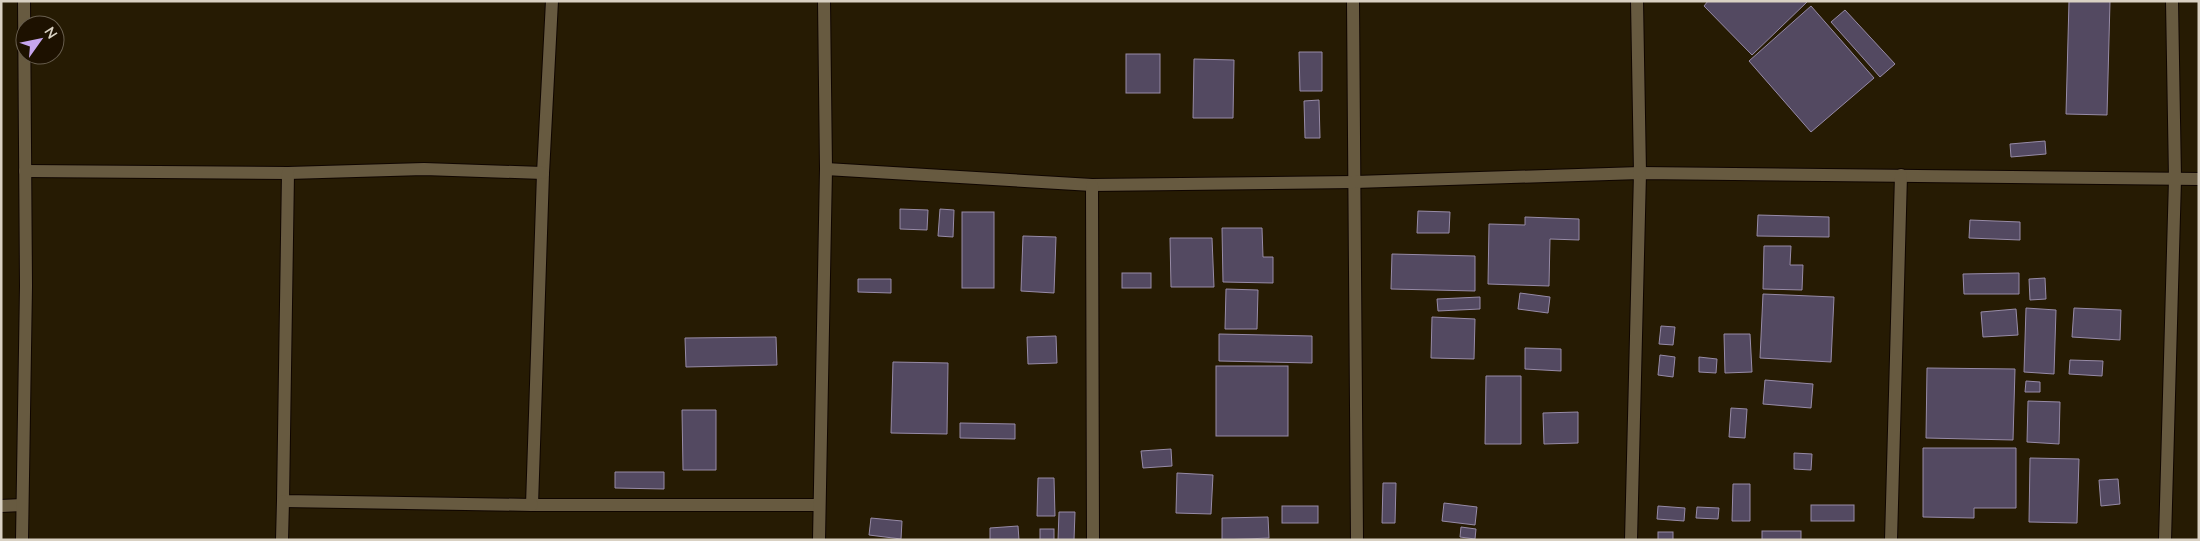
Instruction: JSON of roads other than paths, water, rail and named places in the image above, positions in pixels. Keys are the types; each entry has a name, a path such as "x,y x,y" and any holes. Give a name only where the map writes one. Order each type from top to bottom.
{"street":[{"path":"22,540 26,171 24,1"},
{"path":"532,505 543,173 552,1"},
{"path":"819,540 826,169 824,1"},
{"path":"1353,1 1357,540"},
{"path":"1631,540 1640,173 1637,1"},
{"path":"2165,540 2175,179 2172,1"},
{"path":"26,171 288,173 424,169 543,173"},
{"path":"826,169 1092,185 1355,182 1640,173 2199,179"},
{"path":"282,540 288,173"},
{"path":"1891,540 1901,175"},
{"path":"1092,185 1093,540"},
{"path":"283,501 532,505 819,505"},
{"path":"1,506 22,505"}]}
